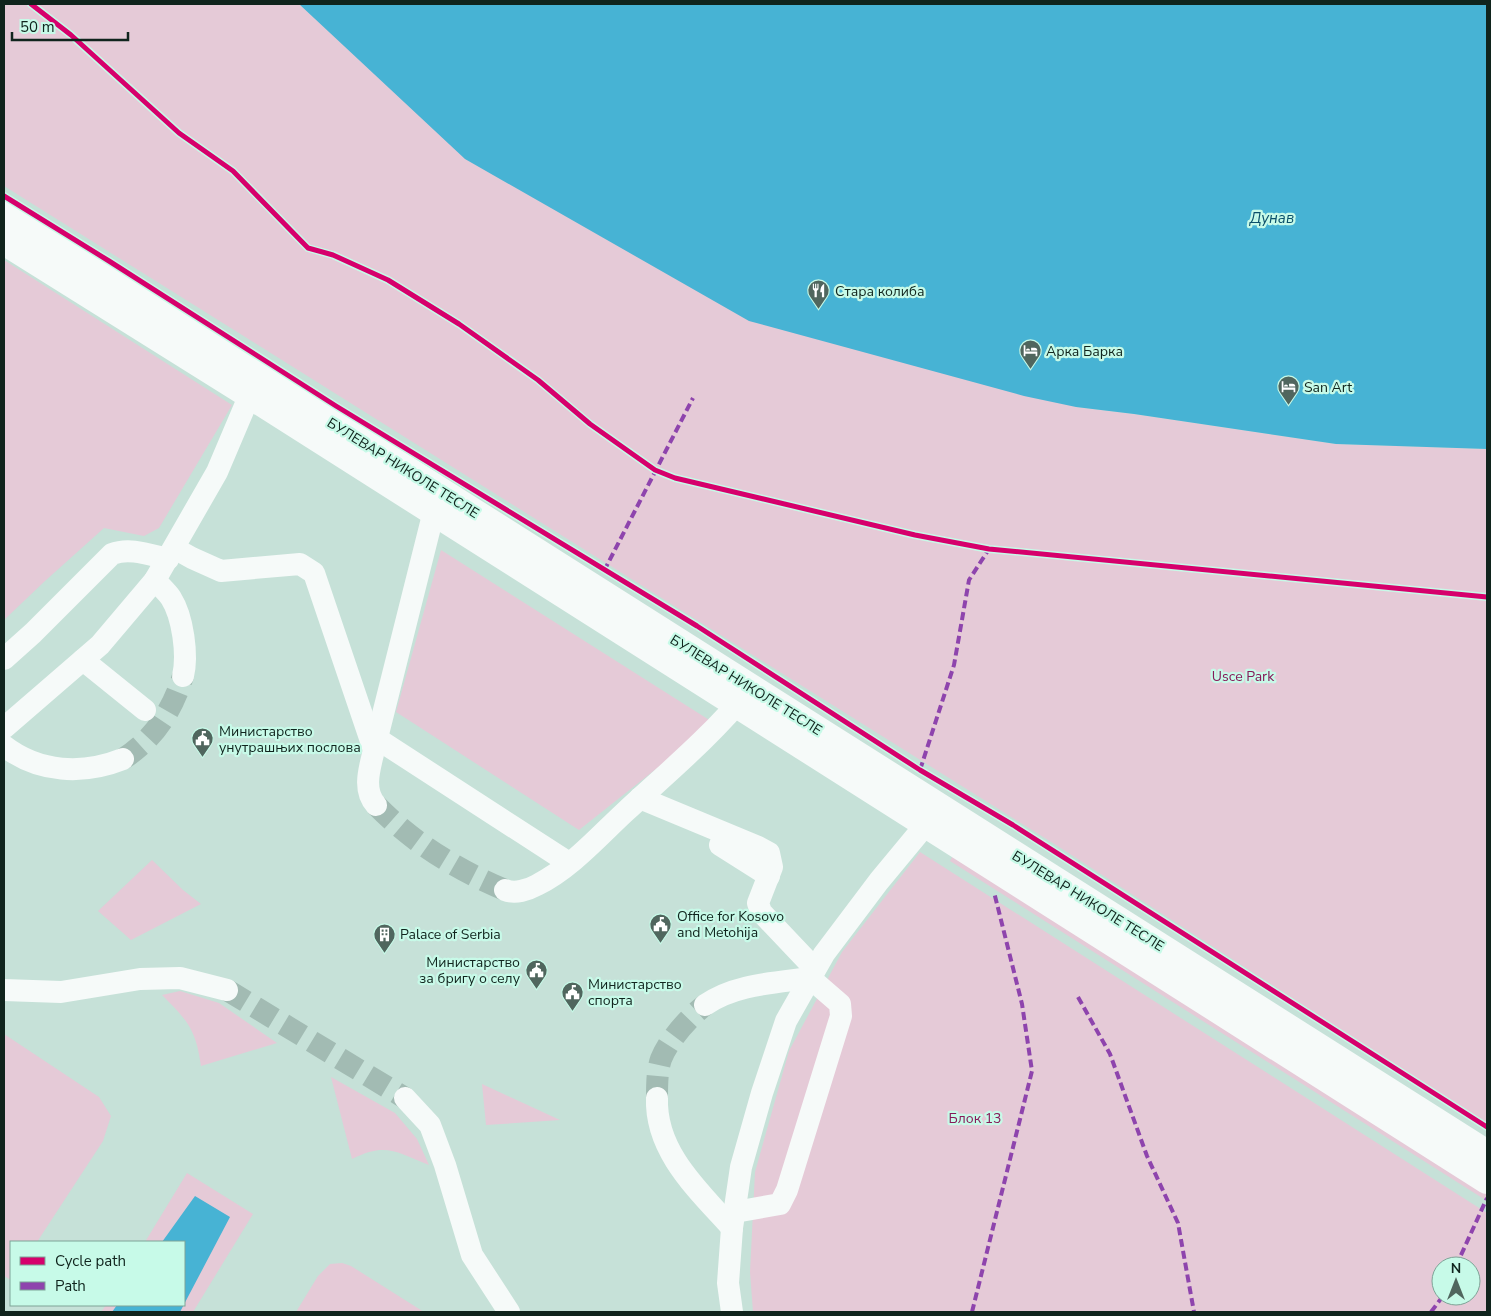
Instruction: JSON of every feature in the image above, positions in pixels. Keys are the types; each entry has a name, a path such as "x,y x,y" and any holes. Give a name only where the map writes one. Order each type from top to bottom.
{"main road":[{"name":"БУЛЕВАР НИКОЛЕ ТЕСЛЕ","path":"4,215 18,242 254,385 933,816 1487,1180"},
{"name":"БУЛЕВАР НИКОЛЕ ТЕСЛЕ","path":"933,816 1487,1154"}],"lane":[{"path":"4,728 100,645 155,580 217,472 254,385"},
{"path":"376,805 373,802 367,782 375,744 439,503"},
{"path":"4,659 53,614 112,554 121,551 171,553 192,558 221,570 300,564 314,573 375,744 569,863"},
{"path":"155,580 172,599 181,623 185,646 183,676"},
{"path":"84,660 144,710"},
{"path":"504,890 509,892 526,890 539,884 569,863 723,722 744,696"},
{"path":"4,746 26,760 55,768 83,769 106,766 123,759"},
{"path":"640,798 725,833 720,845 769,876 758,903 761,912 840,1004 841,1016 787,1190 780,1204 734,1220"},
{"path":"732,1312 728,1283 740,1166 786,1022 824,954 879,881 933,816"},
{"path":"705,1005 734,990 813,974"},
{"path":"4,990 61,992 140,979 180,978 227,990"},
{"path":"405,1098 430,1125 445,1165 472,1255 509,1312"},
{"path":"657,1098 663,1137 685,1177 734,1220"}],"green space":[{"name":"Usce Park","path":"4,4 299,4 319,22 1076,407 1336,444 1487,449 1487,1124 1056,845 4,186"},
{"path":"4,260 232,405 159,528 144,536 104,528 4,620"},
{"path":"441,550 714,723 579,830 396,712"},
{"name":"Блок 13","path":"920,852 1487,1213 1487,1312 753,1312 750,1272 755,1172 789,1051 842,952"},
{"path":"954,854 1487,1190 1487,1201 950,861"},
{"path":"152,860 183,890 201,904 131,940 98,911"},
{"path":"180,991 219,1003 277,1043 201,1066 196,1043 189,1026 178,1011 162,995"},
{"path":"4,1034 99,1097 111,1116 103,1141 38,1241 10,1241 10,1279 4,1276"},
{"path":"331,1077 395,1113 417,1139 429,1165 399,1153 383,1150 374,1151 352,1159"},
{"path":"482,1084 560,1120 486,1125"},
{"path":"187,1173 253,1214 193,1312 101,1312 105,1306 185,1306 185,1241 146,1241"},
{"path":"342,1263 351,1266 424,1312 296,1312 318,1276 330,1264"}],"water":[{"name":"Дунав","path":"299,4 1487,4 1487,449 1336,444 1076,407 1024,396 749,321 465,159"},
{"path":"195,1196 230,1217 185,1302 185,1241 163,1241"},
{"path":"116,1306 183,1306 180,1312 112,1312"}],"tunnel":[{"path":"123,759 144,743 153,733 173,701 183,676"},
{"path":"376,805 405,831 436,854 505,890"},
{"path":"227,990 405,1098"},
{"path":"657,1098 659,1068 664,1052 692,1016 705,1005"}],"marked path":[{"path":"604,571 693,398"},
{"path":"920,770 954,665 969,580 989,549"},
{"path":"972,1312 1032,1071 1022,1004 994,892"},
{"path":"1078,997 1110,1054 1147,1156 1178,1223 1194,1312"},
{"path":"1461,1256 1487,1198"},
{"path":"1431,1312 1436,1306"}],"cycle path":[{"path":"31,4 71,35 179,133 233,171 308,248 333,255 388,280 459,324 538,380 590,424 655,470 675,478 915,535 989,549 1487,597"},
{"path":"4,196 336,406 697,626 920,770 1013,825 1487,1127"}],"place":[{"name":"Стара колиба","path":"819,310"},
{"name":"Арка Барка","path":"1030,370"},
{"name":"San Art","path":"1288,406"},
{"name":"Министарство унутрашњих послова","path":"203,758"},
{"name":"Office for Kosovo and Metohija","path":"661,943"},
{"name":"Palace of Serbia","path":"384,953"},
{"name":"Министарство за бригу о селу","path":"536,989"},
{"name":"Министарство спорта","path":"572,1011"}]}
